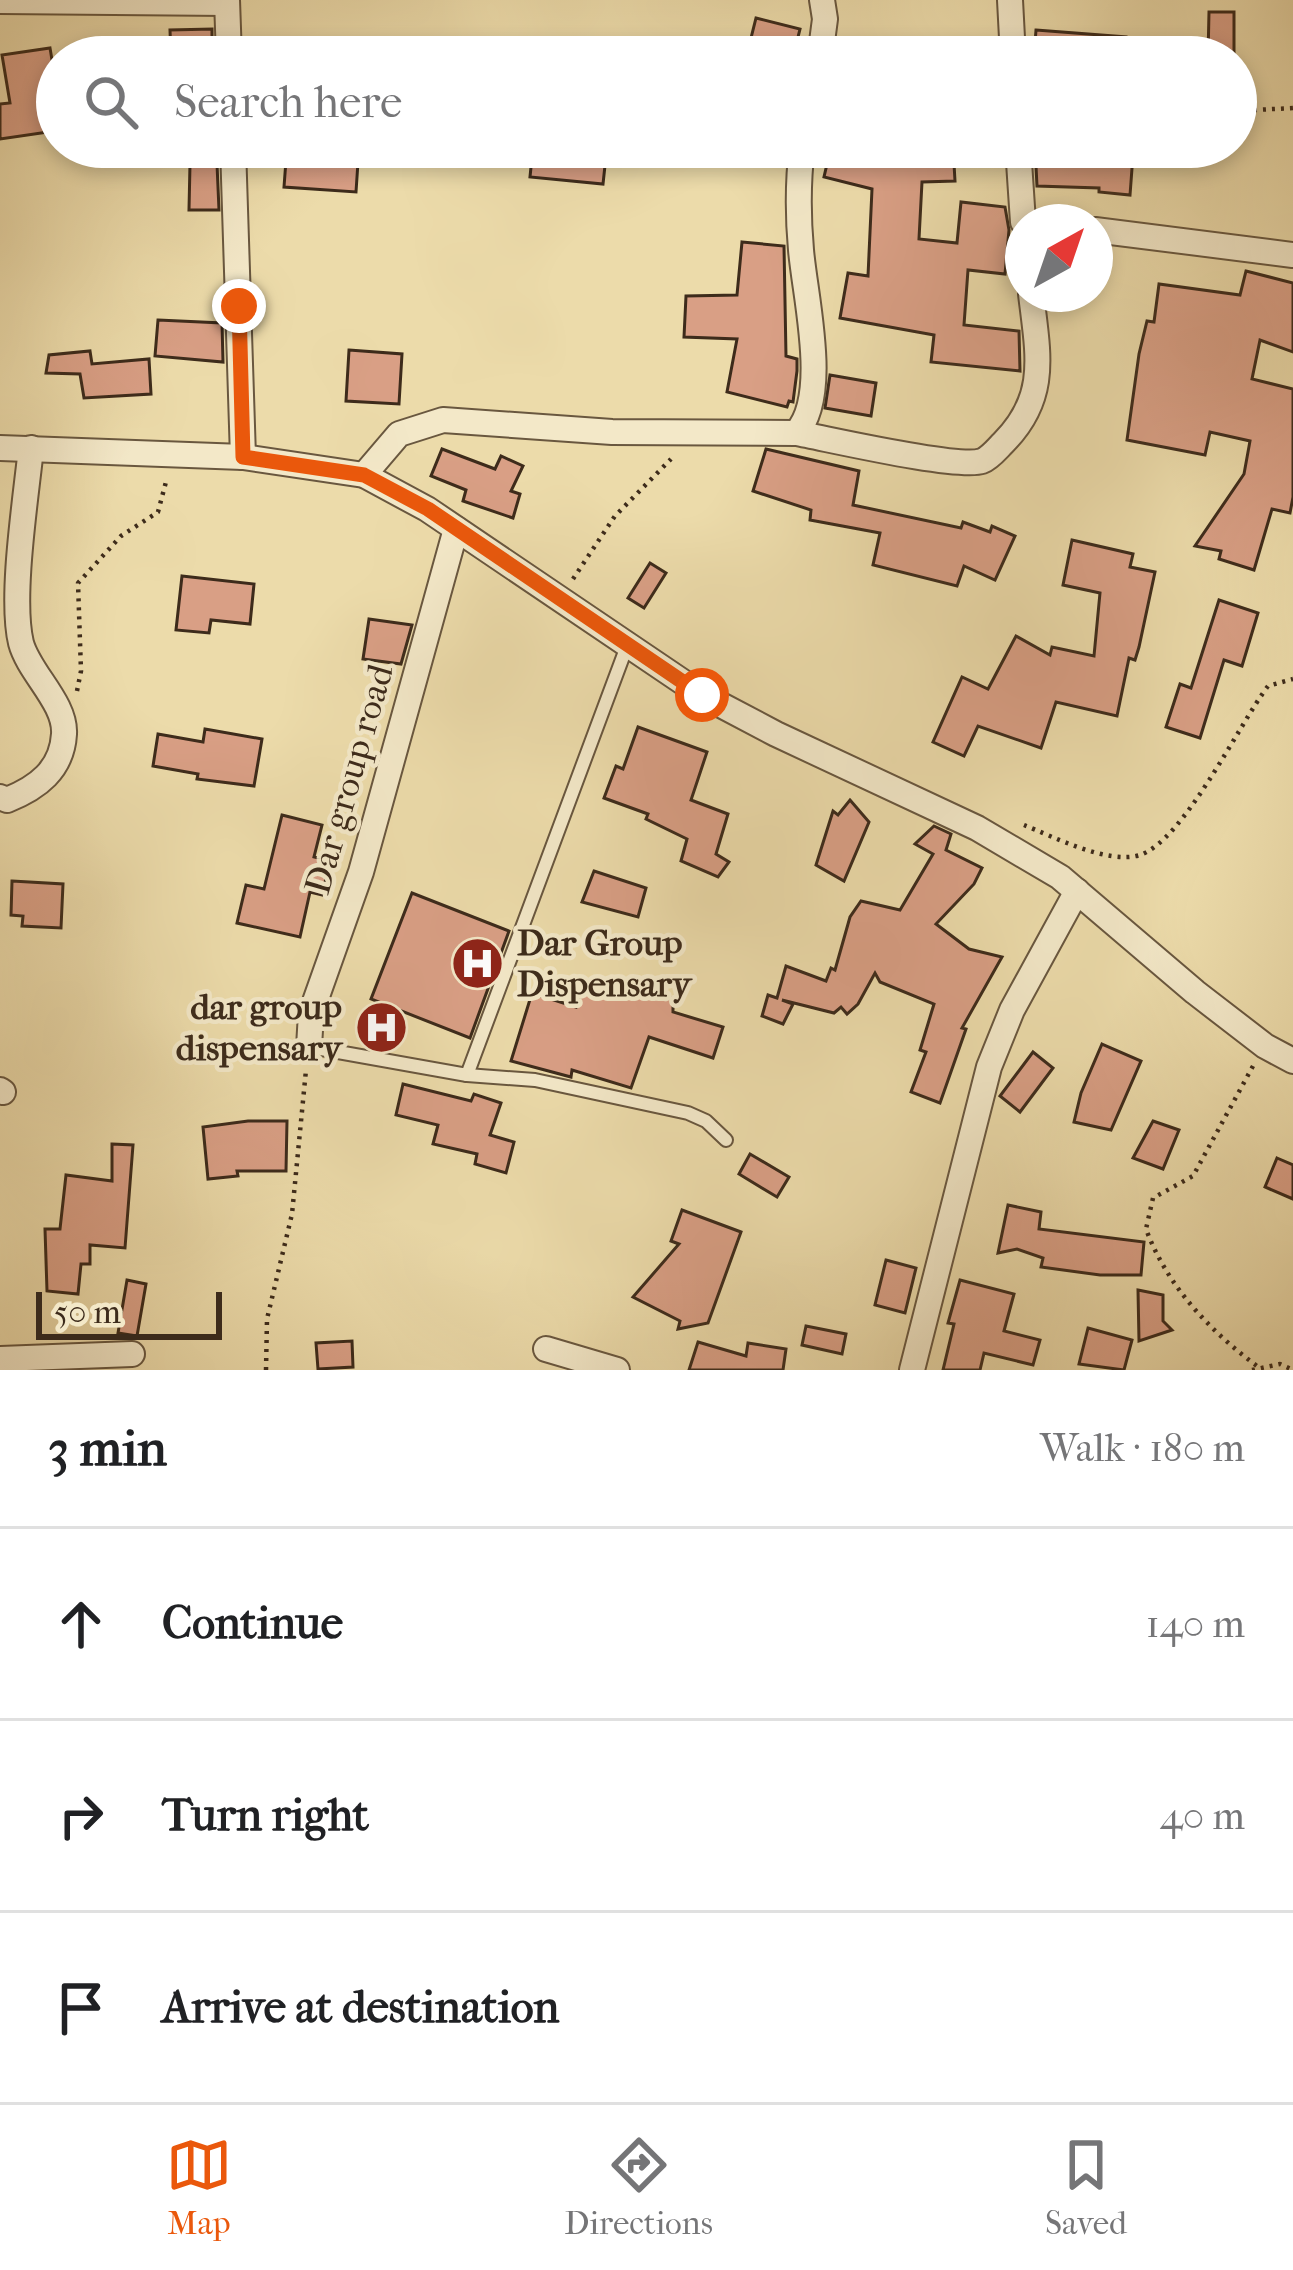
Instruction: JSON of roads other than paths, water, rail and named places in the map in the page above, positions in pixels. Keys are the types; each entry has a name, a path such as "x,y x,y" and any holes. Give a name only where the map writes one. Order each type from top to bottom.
{"street":[{"path":"822,0 823,36"},
{"path":"1010,0 1012,36"},
{"path":"0,1 227,2 228,36"},
{"path":"234,168 243,457"},
{"path":"796,433 809,414 812,388 800,245 802,168"},
{"path":"1021,168 1027,204"},
{"path":"1113,232 1293,255"},
{"path":"364,475 399,434 442,420 612,432 796,433 980,461 1031,410 1036,345 1033,312"},
{"path":"0,448 243,457 364,475 456,529 702,695 977,828 1077,891 1195,992 1265,1046 1293,1061"},
{"path":"0,797 8,800 32,790 49,775 64,733 59,712 20,641 18,602 31,448"},
{"name":"Dar group road","path":"308,1047 311,1013 361,872 456,529"},
{"path":"912,1370 989,1067 1012,1010 1077,891"},
{"path":"546,1349 617,1370"},
{"path":"0,1359 133,1354"}],"lane":[{"path":"466,1075 627,646"},
{"path":"308,1047 466,1075 535,1080 688,1113 726,1139"}],"place":[{"name":"Dar Group Dispensary","path":"478,963"},
{"name":"dar group dispensary","path":"381,1027"}]}
